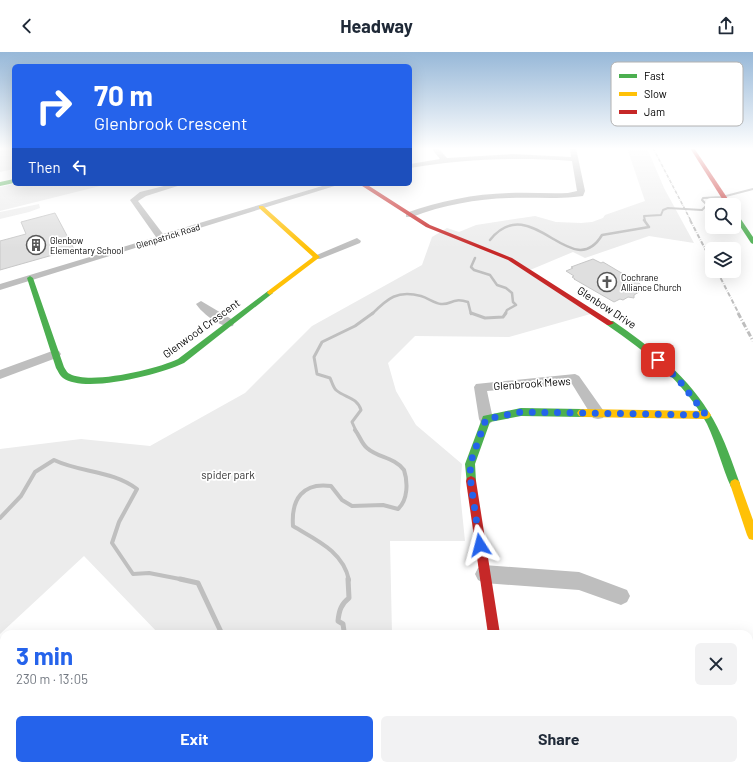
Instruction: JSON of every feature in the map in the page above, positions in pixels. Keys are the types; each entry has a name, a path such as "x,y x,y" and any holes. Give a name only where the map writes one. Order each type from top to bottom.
{"street":[{"path":"0,184 12,182"},
{"path":"409,214 440,205 481,198 518,195 578,195 581,191 579,182"},
{"path":"713,182 724,198"},
{"path":"161,238 134,200 143,194 173,186"},
{"name":"Glenpatrick Road","path":"0,287 330,186"},
{"name":"Glenbow Drive","path":"365,186 428,226 510,259 632,338 652,354 678,379 706,415 718,437 753,535"},
{"path":"261,207 317,257 357,241"},
{"path":"741,224 753,242"},
{"name":"Glenwood Crescent","path":"30,278 61,371 64,374 74,378 149,373 175,365 317,257"},
{"path":"201,304 213,314 229,323"},
{"path":"0,375 55,354"},
{"name":"Glenbrook Mews","path":"486,419 480,387 575,379 598,414"},
{"path":"493,630 471,484 470,464 486,419 521,412 706,415"},
{"path":"484,574 579,581 621,596"}],"green space":[{"name":"spider park","path":"638,182 661,182 694,243 649,236 585,258 573,252 530,270 594,313 509,337 415,336 388,363 396,391 416,425 462,464 460,492 465,541 390,541 392,630 155,630 84,556 4,630 0,630 0,449 81,439 150,446 245,393 312,326 422,265 432,237 447,228 459,232 476,225 535,216 556,222 592,222 603,218 605,215 645,201"},
{"path":"12,184 12,186 100,186 0,211 0,187"},
{"path":"39,204 40,208 0,219 0,212"}],"building":[{"name":"Glenbow Elementary School","path":"55,213 74,249 0,270 0,241 26,234 21,222"},
{"name":"Cochrane Alliance Church","path":"593,259 601,263 603,262 643,287 636,291 639,292 634,295 634,298 628,297 614,302 574,279 572,277 574,276 566,271 573,268 571,267"}],"waterway":[{"path":"645,221 644,216 661,215 663,210 668,208 702,210 707,205 702,200 703,198 722,197 753,189"},
{"path":"490,240 505,227 521,225 536,229 564,245 578,250 590,247 602,235 649,227 644,220"},
{"path":"475,258 471,267 474,270 490,275 497,285 506,288 512,293 513,302 516,305 507,310 505,314"},
{"path":"372,314 388,300 405,294 421,296 441,304 459,300 468,302 471,314"},
{"path":"356,431 352,422 361,410 359,406 354,400 339,393 333,386 330,378 317,374 314,357 322,342 355,326 373,313"},
{"path":"471,313 485,318 503,317 506,313"},
{"path":"349,580 346,570 335,554 327,547 293,526 293,516 294,508 301,494 306,490 321,485 331,486 342,500 352,506 383,505 398,509 404,501 406,491 404,470 396,462 376,454 367,448 355,430"},
{"path":"0,518 21,496 35,472 54,460 117,478 137,489 119,522 112,543 133,574 149,573 181,579"},
{"path":"181,579 185,580"},
{"path":"181,579 198,583 220,630"},
{"path":"344,630 343,624 338,621 341,608 349,598 348,579"}],"railway":[{"path":"670,182 691,221"},
{"path":"690,220 705,249"},
{"path":"721,278 739,314"},
{"path":"738,313 753,341"}],"traffic: fast":[{"path":"0,184 12,182"},
{"path":"741,224 753,242"},
{"path":"30,278 63,373 68,377 93,380 143,374 171,366 181,361 270,293"},
{"path":"610,323 657,359 672,373 699,404 709,420 723,449 735,484"},
{"path":"471,481 470,464 486,419 521,412 582,413"}],"traffic: slow":[{"path":"261,207 317,257 270,293"},
{"path":"582,413 706,415"},
{"path":"735,484 753,535"}],"traffic: jam":[{"path":"714,182 724,198"},
{"path":"365,186 428,226 510,259 610,323"},
{"path":"471,481 493,630"}],"place":[{"name":"Glenbow Elementary School","path":"36,245"},
{"name":"Cochrane Alliance Church","path":"607,282"}],"route":[{"path":"480,545 471,484 470,464 486,419 521,412 706,415 678,379 658,360"}]}
